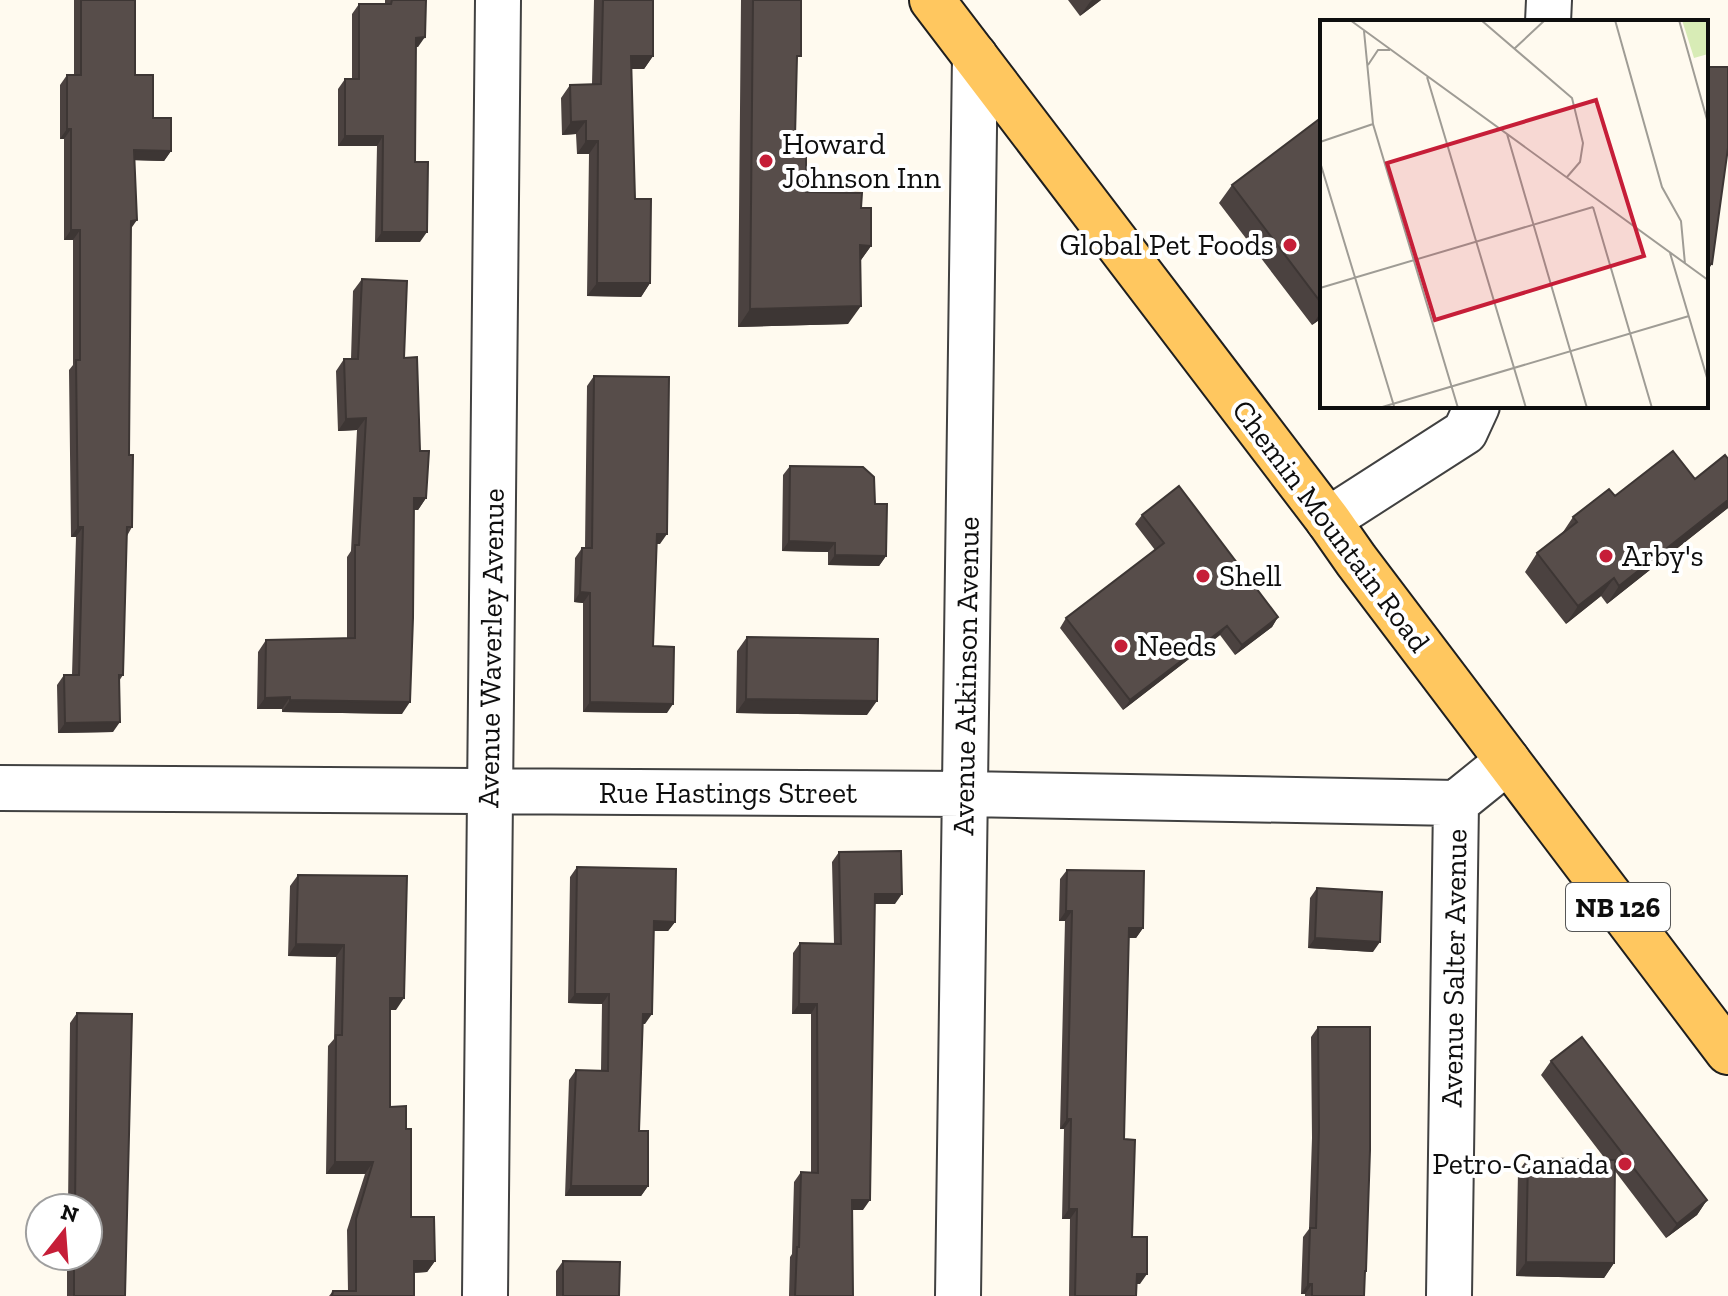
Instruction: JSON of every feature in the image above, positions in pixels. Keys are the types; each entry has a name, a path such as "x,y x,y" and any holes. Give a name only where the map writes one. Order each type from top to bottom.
{"main road":[{"name":"Chemin Mountain Road","path":"932,0 1728,1052"}],"street":[{"name":"Avenue Waverley Avenue","path":"485,1296 498,0"},
{"path":"1548,20 1549,0"},
{"name":"Avenue Atkinson Avenue","path":"958,1296 975,56"},
{"path":"1328,520 1465,432 1476,408"},
{"name":"Avenue Salter Avenue","path":"1449,1296 1456,803 1508,761"},
{"name":"Rue Hastings Street","path":"0,788 965,794 1456,803"}],"building":[{"path":"81,0 135,0 135,75 153,75 153,118 171,118 171,151 134,150 137,220 131,221 129,455 133,455 132,527 127,527 123,675 119,675 120,722 65,723 64,675 79,675 83,527 78,527 76,360 80,360 80,230 71,230 71,129 67,129 67,75 81,75"},
{"path":"392,0 426,0 425,37 416,38 415,162 428,162 427,232 382,232 383,136 345,136 345,79 359,79 359,4 391,4"},
{"path":"603,0 653,0 653,56 631,56 635,199 651,199 650,283 597,283 598,141 586,141 586,121 571,122 570,85 601,84"},
{"name":"Howard Johnson Inn","path":"753,0 801,0 801,56 797,56 795,137 806,137 806,192 862,193 861,208 871,208 871,246 860,245 861,306 750,309"},
{"path":"1708,67 1728,67 1728,148 1712,264 1708,263"},
{"path":"1320,119 1320,301 1232,185"},
{"path":"362,279 407,281 404,358 417,357 420,451 429,451 426,498 414,498 410,702 265,698 266,640 355,638 355,545 359,545 366,418 346,419 344,359 358,359"},
{"path":"594,376 669,377 667,534 657,534 653,646 674,647 673,704 590,702 590,593 580,592 582,548 592,548"},
{"name":"Arby's","path":"1673,451 1695,479 1725,455 1728,459 1728,500 1619,586 1614,578 1578,606 1537,553 1577,522 1573,517 1609,489 1615,496"},
{"path":"790,466 863,467 874,477 875,504 887,504 886,556 835,555 835,543 789,541"},
{"path":"1179,486 1278,617 1242,645 1227,626 1130,700 1066,618 1164,543 1142,515"},
{"path":"747,637 878,639 877,701 746,699"},
{"path":"901,851 902,894 875,894 870,1200 852,1200 853,1296 795,1296 801,1172 818,1173 817,1004 799,1004 800,943 841,944 839,852"},
{"path":"577,867 676,869 675,922 654,921 652,1014 643,1014 639,1131 648,1131 648,1186 571,1186 576,1070 608,1071 609,994 575,994"},
{"path":"1067,870 1144,871 1143,928 1129,928 1124,1139 1135,1140 1132,1237 1147,1237 1147,1274 1137,1274 1136,1296 1075,1296 1077,1209 1069,1209 1071,1119 1067,1119 1072,911 1066,911"},
{"path":"298,875 407,876 404,998 390,998 390,1107 406,1106 406,1129 411,1129 411,1217 434,1217 435,1261 414,1261 414,1296 332,1296 333,1291 356,1291 356,1219 373,1162 335,1162 336,1035 342,1035 344,945 296,944"},
{"path":"1317,888 1382,892 1380,942 1315,938"},
{"path":"77,1013 132,1014 125,1296 74,1296 74,1272 104,1272 104,1192 75,1192"},
{"path":"1318,1027 1370,1027 1370,1150 1364,1296 1312,1296 1312,1284 1308,1284 1310,1228 1316,1228"},
{"path":"1582,1037 1707,1200 1677,1224 1551,1061"},
{"path":"1528,1158 1615,1160 1614,1263 1526,1262"},
{"path":"563,1261 620,1262 619,1296 563,1296"}],"place":[{"name":"Howard Johnson Inn","path":"766,161"},
{"name":"Global Pet Foods","path":"1290,245"},
{"name":"Arby's","path":"1606,556"},
{"name":"Shell","path":"1203,576"},
{"name":"Needs","path":"1121,646"},
{"name":"Petro-Canada","path":"1625,1164"}]}
